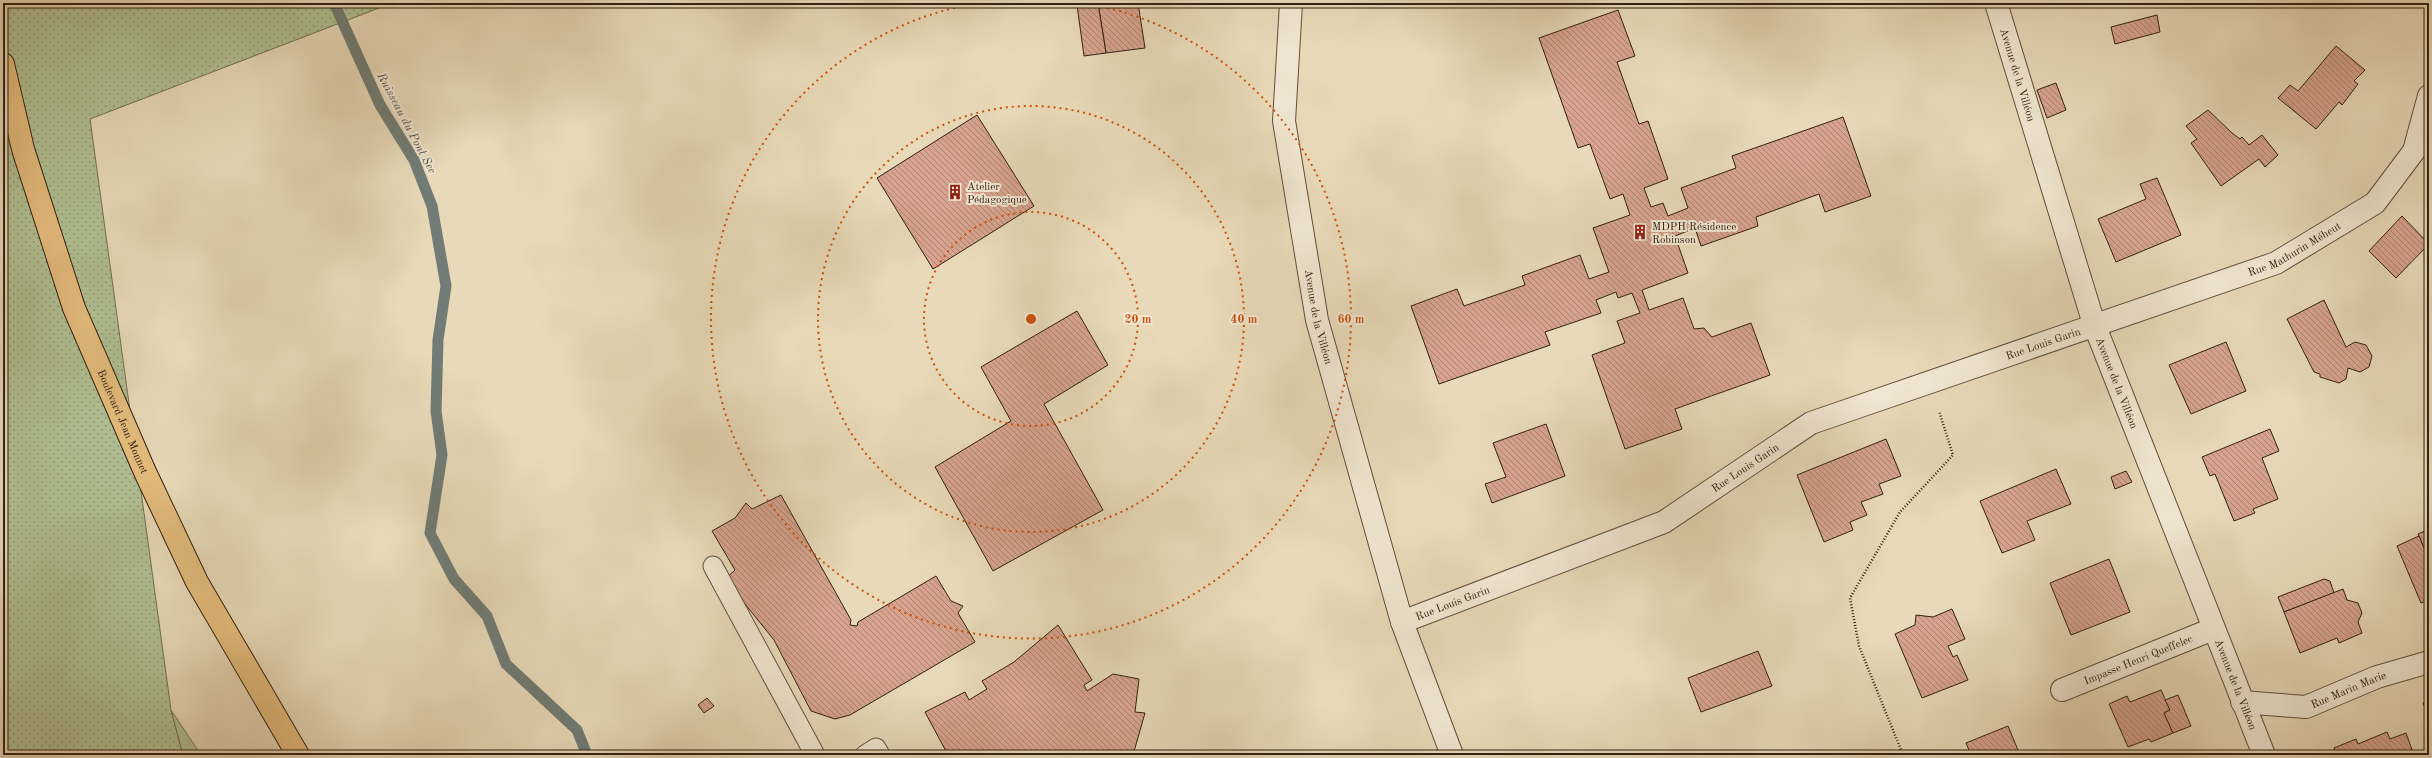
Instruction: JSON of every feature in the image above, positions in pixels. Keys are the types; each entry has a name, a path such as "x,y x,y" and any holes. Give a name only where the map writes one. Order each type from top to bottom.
{"main road":[{"name":"Boulevard Jean Monnet","path":"3,64 23,149 77,315 145,472 197,582 298,755"}],"street":[{"name":"Avenue de la Villéon","path":"1291,3 1284,121 1317,320 1402,622 1452,755"},
{"name":"Avenue de la Villéon","path":"1996,3 2094,324 2213,629 2264,755"},
{"name":"Rue Mathurin Méheut","path":"2094,324 2276,263 2375,203 2414,151 2429,96"},
{"name":"Rue Louis Garin","path":"1402,622 1664,522 1811,423 2094,324"},
{"name":"Impasse Henri Queffelec","path":"2062,690 2213,629"},
{"name":"Rue Marin Marie","path":"2242,702 2306,707 2377,677 2429,662"}],"lane":[{"path":"713,566 815,755"},
{"path":"865,755 876,748 880,755"}],"path":[{"path":"1903,755 1859,646 1850,598 1900,512 1953,455 1929,382"}],"green space":[{"path":"3,3 392,3 90,119 171,710 183,755 3,755"},
{"path":"171,710 201,755 183,755"}],"building":[{"path":"1098,3 1138,3 1145,48 1106,53"},
{"path":"1098,3 1106,53 1084,56 1077,5"},
{"path":"2321,3 2369,3 2369,7 2321,5"},
{"name":"MDPH Résidence Robinson","path":"1618,10 1635,56 1617,62 1639,124 1648,121 1668,179 1644,188 1651,207 1663,203 1668,216 1688,208 1681,188 1736,168 1732,156 1843,117 1871,196 1825,212 1819,194 1756,217 1758,226 1701,246 1695,228 1675,236 1688,273 1642,290 1649,310 1683,298 1694,329 1704,328 1712,337 1751,323 1770,375 1675,409 1682,429 1625,449 1592,355 1625,343 1617,321 1640,313 1632,293 1618,298 1616,292 1596,300 1601,313 1545,332 1550,345 1439,384 1411,306 1457,289 1464,306 1525,285 1522,276 1580,255 1589,279 1609,272 1593,228 1630,215 1623,194 1610,199 1590,144 1578,148 1539,38"},
{"path":"2157,15 2160,32 2115,44 2111,27"},
{"path":"2336,46 2365,70 2354,81 2358,84 2342,105 2339,102 2316,129 2278,98 2290,85 2298,91"},
{"path":"2056,83 2066,110 2047,118 2037,90"},
{"path":"2208,110 2232,133 2240,139 2242,137 2249,145 2262,135 2278,155 2265,167 2259,159 2221,186 2191,143 2197,139 2186,126"},
{"name":"Atelier Pédagogique","path":"977,115 1034,206 933,269 877,178"},
{"path":"2157,178 2181,235 2116,262 2098,219 2146,199 2140,184"},
{"path":"2402,216 2429,244 2396,278 2369,251"},
{"path":"2324,300 2346,347 2355,342 2366,345 2372,356 2369,367 2360,372 2348,368 2346,379 2339,383 2320,377 2320,374 2314,372 2287,319"},
{"path":"1077,311 1108,365 1044,404 1103,510 993,571 935,467 1011,421 981,367"},
{"path":"2226,342 2246,391 2191,414 2169,365"},
{"path":"1546,424 1565,476 1492,503 1485,484 1506,477 1493,443"},
{"path":"2270,429 2279,451 2262,458 2278,499 2253,509 2255,513 2234,521 2215,474 2210,476 2202,457"},
{"path":"1886,439 1901,476 1879,484 1883,494 1861,502 1867,515 1850,522 1853,530 1824,542 1797,475"},
{"path":"2056,469 2071,504 2027,521 2035,540 2002,553 1980,501"},
{"path":"2126,471 2132,482 2115,489 2111,477"},
{"path":"781,495 851,620 850,625 857,626 858,622 936,576 951,601 963,606 958,613 975,642 850,715 835,719 811,711 774,640 725,579 735,570 712,531 735,518 746,503 752,509"},
{"path":"2429,529 2429,546 2424,548 2418,534"},
{"path":"2419,536 2424,548 2429,546 2429,600 2421,603 2397,546"},
{"path":"2109,559 2130,612 2071,635 2050,583"},
{"path":"2324,579 2330,581 2334,593 2284,612 2278,597"},
{"path":"2343,589 2347,600 2358,603 2362,613 2358,622 2362,633 2339,643 2337,638 2300,653 2284,612"},
{"path":"1952,609 1965,639 1948,646 1953,657 1957,655 1968,680 1922,698 1895,634 1915,625 1916,615 1933,617"},
{"path":"1058,625 1092,680 1084,685 1087,691 1113,674 1139,679 1135,712 1145,713 1133,755 948,755 925,712 965,692 969,700 987,689 982,681 1014,662"},
{"path":"1758,651 1772,686 1701,712 1688,678"},
{"path":"2161,690 2170,710 2164,713 2173,733 2151,742 2149,739 2128,747 2109,704 2127,696 2130,702"},
{"path":"2178,695 2191,726 2173,733 2164,713 2170,710 2165,700"},
{"path":"707,698 714,706 704,713 698,705"},
{"path":"2429,701 2429,717 2423,703"},
{"path":"2008,726 2020,755 1971,755 1966,743"},
{"path":"2387,732 2390,739 2406,733 2414,755 2336,755 2334,748 2356,739 2358,744"}],"waterway":[{"name":"Ruisseau du Pont Sec","path":"334,3 380,105 414,160 432,206 446,286 438,340 436,411 442,455 430,533 454,579 487,616 506,664 577,730 587,755"}],"place":[{"name":"Atelier Pédagogique","path":"955,192"},
{"name":"MDPH Résidence Robinson","path":"1640,232"}]}
